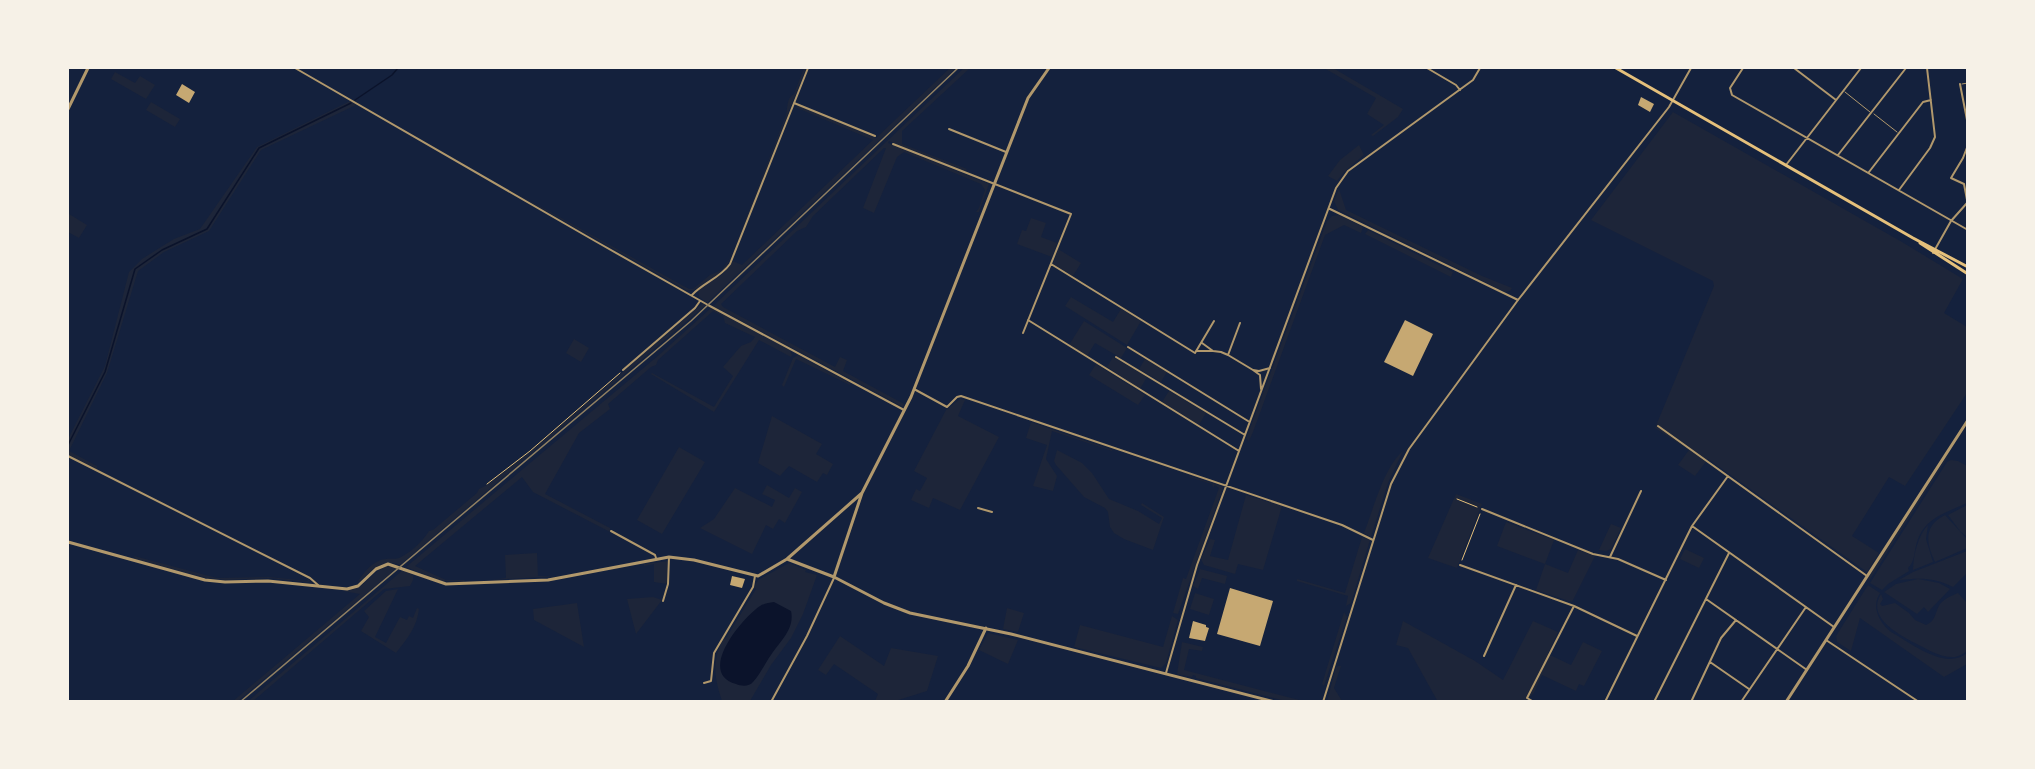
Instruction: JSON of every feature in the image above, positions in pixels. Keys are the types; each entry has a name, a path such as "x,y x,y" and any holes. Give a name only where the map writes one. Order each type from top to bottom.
{"main road":[{"path":"1616,68 1913,238 1968,267"},
{"path":"1913,238 1968,274"}],"street":[{"path":"68,109 88,68"},
{"path":"295,68 512,195 905,411"},
{"path":"692,295 700,286 723,272 730,264 808,68"},
{"path":"771,702 807,636 834,577 862,493 905,411 1028,99 1048,68"},
{"path":"1427,68 1456,85 1460,90"},
{"path":"1166,673 1197,565 1336,188 1348,171 1473,80 1480,68"},
{"path":"1323,702 1391,483 1408,449 1518,300 1673,100 1690,68"},
{"path":"1743,68 1730,88 1732,96 1968,230"},
{"path":"1794,68 1836,100"},
{"path":"1786,165 1862,68"},
{"path":"1838,156 1906,68"},
{"path":"1899,190 1934,141 1935,131 1927,68"},
{"path":"1960,84 1968,124"},
{"path":"1869,173 1923,102 1931,100"},
{"path":"794,103 875,136"},
{"path":"949,129 1006,152"},
{"path":"893,144 1071,214 1023,333"},
{"path":"1933,253 1951,221 1967,204 1966,184 1951,178 1968,145"},
{"path":"1330,209 1518,300"},
{"path":"1051,264 1195,353 1196,351 1221,352 1253,370 1260,375 1260,393"},
{"path":"623,370 679,322 700,300"},
{"path":"1028,320 1239,451"},
{"path":"1196,351 1214,321"},
{"path":"1228,355 1240,323"},
{"path":"1201,342 1213,351"},
{"path":"1128,347 1250,422"},
{"path":"1116,357 1245,435"},
{"path":"1253,370 1270,368"},
{"path":"914,390 947,407 961,396 1342,525 1373,540"},
{"path":"1786,702 1968,420"},
{"path":"1658,426 1867,576"},
{"path":"68,456 300,573 320,586"},
{"path":"1605,702 1692,526 1728,476"},
{"path":"1610,557 1641,491"},
{"path":"68,542 206,580 268,581 342,589 362,583 376,569 388,564 446,584 548,580 669,557 694,560 755,576 768,572 787,559 862,493"},
{"path":"978,508 992,512"},
{"path":"1482,509 1666,580"},
{"path":"1692,526 1834,627"},
{"path":"611,531 657,558"},
{"path":"1653,702 1729,553"},
{"path":"663,601 668,584 669,557"},
{"path":"787,559 834,577 904,611 986,628 1275,702"},
{"path":"1460,565 1574,606 1637,636"},
{"path":"704,683 711,681 714,653 753,587 755,576"},
{"path":"1484,656 1516,585"},
{"path":"1706,598 1807,670"},
{"path":"1534,702 1527,698 1574,606"},
{"path":"1741,702 1806,607"},
{"path":"1691,702 1721,638 1736,620"},
{"path":"945,702 968,666 986,628"},
{"path":"1826,640 1919,702"},
{"path":"1710,662 1749,689"}],"lane":[{"path":"1960,84 1968,83"},
{"path":"1843,91 1899,133"},
{"path":"1963,158 1968,157"}],"path":[{"path":"487,484 530,451 623,370"},
{"path":"1457,499 1482,509 1460,565"}],"shaded area":[{"path":"804,68 806,68 732,255 786,115 788,101 794,94"},
{"path":"950,68 956,68 707,303 699,297 698,290 724,273 733,261 742,265 873,140 795,107 799,106 876,138"},
{"path":"964,68 970,68 902,131 902,144 967,169 965,171 889,141 888,143 989,184 979,212 976,212 985,190 981,184 904,152 897,157 874,213 863,208 886,148 884,148 813,216 806,227 797,231 721,304 835,367 840,357 847,360 843,371 904,404 903,407 713,306"},
{"path":"1324,68 1333,68 1403,109 1398,117 1373,136 1371,135 1384,125 1367,114 1376,98"},
{"path":"115,72 135,83 140,76 155,85 146,99 111,79"},
{"path":"350,101 356,105 261,150 209,231 164,252 138,271 107,373 69,451 97,466 97,469 68,455 68,439 105,366 129,272 142,259 174,239 200,229 257,147"},
{"path":"151,102 180,119 175,127 146,110"},
{"path":"1673,112 1963,279 1944,313 1967,327 1967,393 1905,486 1889,477 1852,536 1879,553 1867,572 1708,459 1695,476 1678,465 1689,450 1655,428 1714,286 1713,281 1591,220"},
{"path":"1359,145 1364,155 1337,181 1328,176 1340,160"},
{"path":"1339,189 1346,210 1482,276 1512,288 1505,292 1338,210 1334,201"},
{"path":"509,190 689,289 693,289 710,275 722,270 732,255 725,268 717,275 694,290 686,290"},
{"path":"69,214 87,225 79,238 68,232"},
{"path":"1339,215 1363,227 1361,233 1344,225 1325,235 1249,441 1246,439 1327,221 1332,216"},
{"path":"1031,218 1046,223 1041,237 1057,243 1052,257 1017,244 1022,230 1026,231"},
{"path":"1368,230 1453,272 1451,277 1365,234"},
{"path":"1058,249 1081,263 1073,276 1053,264"},
{"path":"1071,297 1113,322 1121,309 1141,321 1127,345 1065,306"},
{"path":"703,303 706,305 400,565 387,563 382,565 357,583 373,564 381,560 399,558 413,549 429,531 433,530 479,489 531,451"},
{"path":"711,308 790,350 792,355 791,357 759,340 714,412 651,374 714,407 733,376 723,367 741,346 751,342 755,337 725,323 723,316 713,311 658,360 656,365 608,404 610,409 579,433 545,494 610,528 610,532 533,492 522,477 415,566 446,580 465,580 464,582 441,581 406,567 659,355"},
{"path":"1084,321 1127,348 1121,358 1095,343 1087,356 1069,345"},
{"path":"574,339 589,348 581,362 566,353"},
{"path":"798,355 850,385 796,359 784,387 782,385 793,358"},
{"path":"1113,357 1147,377 1140,389 1107,367"},
{"path":"1145,359 1167,372 1161,382 1139,369"},
{"path":"1096,364 1145,395 1138,405 1089,375"},
{"path":"1169,391 1206,413 1199,425 1162,402"},
{"path":"960,399 965,400 958,416 999,437 960,510 933,498 929,508 911,500 916,489 920,491 927,478 914,471 946,410"},
{"path":"772,416 822,444 816,454 833,464 827,475 823,473 817,482 789,466 780,476 758,463"},
{"path":"1031,422 1112,451 1052,431 1046,459 1057,476 1053,491 1033,486 1047,445 1026,438"},
{"path":"679,447 705,462 662,534 637,520"},
{"path":"1057,450 1082,463 1092,473 1109,499 1138,511 1159,524 1162,518 1141,505 1142,503 1164,517 1153,550 1114,533 1105,508 1084,497 1056,465 1054,461"},
{"path":"1403,451 1388,483 1371,537 1364,533 1375,501 1390,467"},
{"path":"1948,457 1869,581 1868,578"},
{"path":"1951,460 1967,466 1967,503 1937,517 1925,527 1917,542 1909,571 1882,590 1870,583 1947,462"},
{"path":"1190,476 1221,486 1223,488 1178,614 1173,613 1183,578 1186,579 1219,488 1215,485 1213,488 1212,484"},
{"path":"767,485 789,498 795,488 802,492 785,523 779,519 773,529 766,525 752,554 700,528 714,519 735,488 772,507 775,500 762,494"},
{"path":"1456,494 1482,504 1457,568 1428,558"},
{"path":"1246,495 1282,506 1263,570 1238,564 1235,574 1204,565 1201,559 1210,539 1215,540 1210,556 1228,560"},
{"path":"1967,505 1967,537 1948,515"},
{"path":"1945,515 1967,539 1967,548 1935,562 1928,536 1933,524"},
{"path":"1506,522 1554,540 1545,564 1497,546"},
{"path":"1611,524 1621,528 1611,549 1599,550"},
{"path":"1928,525 1926,539 1933,562 1913,570 1921,534"},
{"path":"1362,537 1370,540 1351,603 1346,606 1348,596 1297,581 1297,579 1345,593"},
{"path":"1685,549 1704,558 1699,568 1680,559"},
{"path":"1578,550 1595,556 1572,602 1536,590 1545,564 1568,573"},
{"path":"1967,551 1967,573 1953,587 1926,579 1899,580 1913,572"},
{"path":"537,553 538,576 558,576 491,580 506,578 505,555"},
{"path":"134,556 217,578 269,577 308,581 306,578 311,581 308,582 269,578 226,580 206,578 135,559"},
{"path":"668,561 667,584 654,582 654,564 644,566 644,564"},
{"path":"789,563 806,570 805,572 817,575 803,614 791,638 771,665 750,701 722,701 715,670 717,655 723,639 726,638 756,589 754,587 758,580"},
{"path":"387,566 397,568 238,701 232,702 360,594 343,591 357,588"},
{"path":"1200,569 1227,576 1225,584 1202,578 1198,589 1193,586"},
{"path":"403,570 413,575 410,586 384,589 253,701 247,702"},
{"path":"1918,579 1939,583 1950,589 1928,612 1924,607 1917,614 1884,592 1896,584"},
{"path":"1868,585 1880,593 1876,609 1883,624 1891,632 1939,657 1958,658 1967,653 1967,664 1944,677 1860,618 1851,651 1837,642 1836,636"},
{"path":"398,589 375,637 386,643 400,617 407,620 409,616 413,618 417,608 419,609 414,627 396,653 361,631 369,617 364,611 386,591"},
{"path":"1195,593 1214,599 1209,615 1190,609"},
{"path":"1958,593 1967,603 1967,651 1955,657 1934,653 1900,635 1886,624 1878,610 1877,602 1881,594 1883,599 1880,604 1882,606 1895,603 1915,620 1926,625 1934,619 1942,602"},
{"path":"653,597 662,600 636,634 627,599"},
{"path":"774,602 791,611 791,624 786,634 751,684 740,685 725,678 720,669 726,645 752,612 760,606"},
{"path":"577,603 584,647 534,620 533,609"},
{"path":"1007,608 1024,613 1018,632 1003,629"},
{"path":"1344,612 1347,617 1324,686 1322,684"},
{"path":"1172,616 1178,620 1166,663 1161,668 1074,647 1080,625 1163,647"},
{"path":"1403,621 1475,661 1503,680 1533,621 1558,632 1548,654 1571,665 1583,642 1602,651 1584,686 1579,684 1576,691 1542,675 1534,693 1525,701 1438,702 1408,648 1396,645"},
{"path":"988,633 1018,640 1008,664 979,650"},
{"path":"840,636 884,666 891,648 938,656 927,691 895,701 875,701 878,694 834,664 826,675 818,670"},
{"path":"1182,642 1203,647 1202,651 1189,649 1184,670 1303,701 1285,701 1196,678 1193,675 1192,677 1177,674"},
{"path":"1341,666 1334,688 1342,701 1327,701 1336,667"}],"building":[{"path":"182,84 195,92 189,103 176,95"},
{"path":"1641,97 1654,104 1650,112 1638,105"},
{"path":"1405,320 1433,334 1413,376 1384,362"},
{"path":"732,576 745,579 742,588 730,585"},
{"path":"1230,588 1273,601 1260,646 1217,634"},
{"path":"1193,621 1209,628 1205,641 1189,638"}],"waterway":[{"path":"355,100 392,75 398,68"},
{"path":"68,445 105,372 135,269 162,250 207,229 259,148 351,103"}],"railway":[{"path":"240,702 691,321 958,68"}]}
